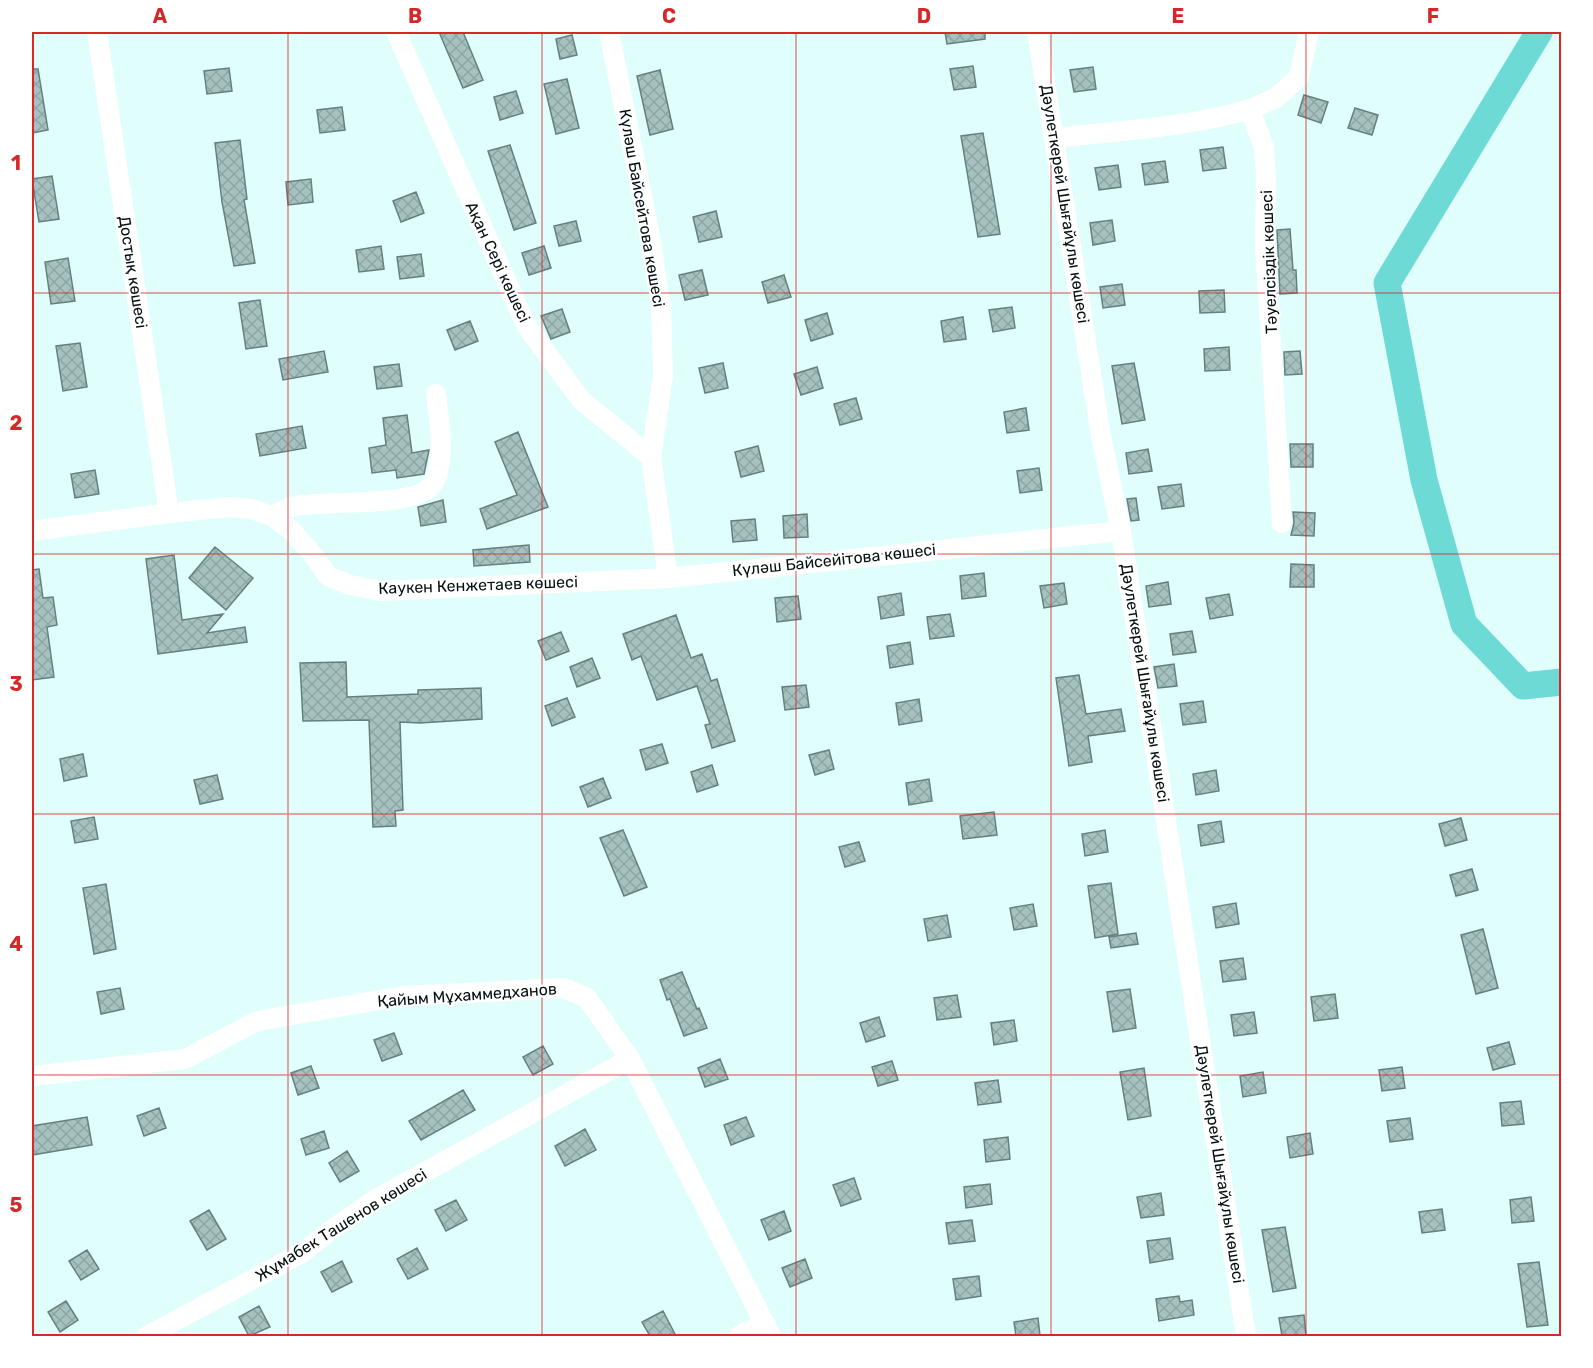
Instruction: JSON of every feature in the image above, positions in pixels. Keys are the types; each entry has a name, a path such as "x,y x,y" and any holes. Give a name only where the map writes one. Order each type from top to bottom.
{"street":[{"name":"Достық көшесі","path":"97,32 169,513"},
{"name":"Ақан Сері көшесі","path":"396,32 526,325 581,400 651,457"},
{"name":"Күләш Байсейтова көшесі","path":"609,32 649,230 661,307 663,376 651,457"},
{"name":"Дәулеткерей Шығайұлы көшесі","path":"1037,32 1101,436 1121,531 1246,1336"},
{"path":"1055,138 1229,116 1250,110 1276,98 1299,77 1309,32"},
{"name":"Тәуелсіздік көшесі","path":"1250,110 1264,148 1265,246 1282,524"},
{"path":"272,516 296,506 393,500 418,495 429,490 434,483 440,445 441,430 436,394"},
{"path":"651,457 668,578"},
{"name":"Каукен Кенжетаев көшесі","path":"32,531 230,507 251,509 272,516 292,531 328,576 350,585 381,591 668,578"},
{"name":"Күләш Байсейітова көшесі","path":"668,578 1121,531"},
{"name":"Қайым Мұхаммедханов","path":"32,1076 185,1059 257,1022 402,996 564,988 587,998 630,1059"},
{"path":"630,1059 768,1330 739,1336"},
{"name":"Жұмабек Ташенов көшесі","path":"147,1336 302,1252 376,1199 630,1059"}],"building":[{"path":"439,32 463,32 483,80 463,88"},
{"path":"945,32 985,32 985,39 947,44"},
{"path":"572,35 577,55 560,59 556,39"},
{"path":"973,66 976,87 954,90 950,69"},
{"path":"1093,67 1096,89 1074,92 1070,70"},
{"path":"229,68 232,91 207,94 204,71"},
{"path":"32,69 38,69 48,130 32,133"},
{"path":"660,70 673,129 650,135 637,76"},
{"path":"567,79 579,128 556,134 544,84"},
{"path":"516,91 523,113 500,120 494,97"},
{"path":"1304,95 1328,102 1321,123 1298,115"},
{"path":"342,107 345,130 320,133 317,110"},
{"path":"1355,108 1378,115 1372,135 1348,128"},
{"path":"983,133 1000,234 978,237 961,136"},
{"path":"240,140 247,199 244,200 255,263 234,266 222,202 215,143"},
{"path":"510,145 536,223 514,230 488,151"},
{"path":"1223,147 1226,168 1203,171 1200,150"},
{"path":"1165,161 1168,182 1145,185 1142,164"},
{"path":"1118,165 1121,187 1099,190 1095,168"},
{"path":"52,176 59,219 39,222 32,179"},
{"path":"311,179 313,202 288,205 286,182"},
{"path":"416,192 424,213 401,222 393,201"},
{"path":"716,211 722,237 699,242 693,217"},
{"path":"1112,220 1115,241 1093,245 1090,223"},
{"path":"576,221 581,241 559,246 554,226"},
{"path":"1290,229 1297,293 1280,294 1277,230"},
{"path":"381,246 384,269 359,272 356,250"},
{"path":"544,246 551,268 529,275 522,253"},
{"path":"421,254 424,276 400,279 397,257"},
{"path":"68,258 75,301 51,304 45,262"},
{"path":"702,270 708,295 685,300 679,275"},
{"path":"784,275 791,297 768,303 762,282"},
{"path":"1122,284 1125,305 1103,308 1100,287"},
{"path":"1224,290 1225,312 1200,313 1199,291"},
{"path":"260,300 267,346 246,349 239,303"},
{"path":"1012,307 1015,328 993,332 989,310"},
{"path":"562,309 570,332 551,339 541,316"},
{"path":"827,313 833,334 811,341 805,320"},
{"path":"963,317 966,339 944,342 941,321"},
{"path":"470,321 478,341 455,350 447,330"},
{"path":"80,343 87,387 63,391 56,346"},
{"path":"1229,347 1230,370 1205,371 1204,349"},
{"path":"324,351 328,372 283,380 279,359"},
{"path":"1300,351 1302,374 1285,375 1284,352"},
{"path":"723,363 728,388 705,393 699,368"},
{"path":"1134,363 1145,420 1122,424 1112,366"},
{"path":"399,364 402,386 377,389 374,367"},
{"path":"817,367 823,388 801,395 794,374"},
{"path":"856,398 862,419 840,425 834,404"},
{"path":"1026,408 1029,430 1007,433 1004,412"},
{"path":"407,415 412,453 429,450 424,474 397,478 396,470 372,473 369,448 386,445 383,418"},
{"path":"302,426 306,448 260,456 256,434"},
{"path":"518,432 548,507 487,529 480,509 517,495 495,442"},
{"path":"1290,444 1313,444 1313,467 1291,467"},
{"path":"758,446 764,471 741,477 735,452"},
{"path":"1148,449 1152,471 1129,474 1126,453"},
{"path":"1039,468 1042,490 1020,493 1017,471"},
{"path":"95,470 99,494 75,498 71,474"},
{"path":"1181,484 1184,506 1162,509 1158,487"},
{"path":"1136,498 1139,520 1131,521 1127,499"},
{"path":"443,500 446,522 421,526 418,507"},
{"path":"1293,512 1315,513 1314,536 1291,535 1294,523"},
{"path":"807,514 808,537 784,538 783,516"},
{"path":"755,519 757,540 733,542 731,521"},
{"path":"529,545 530,562 474,566 473,550"},
{"path":"215,547 253,578 226,610 189,578"},
{"path":"174,555 182,620 223,614 207,633 245,627 247,642 158,654 146,559"},
{"path":"1291,564 1314,565 1314,587 1290,587"},
{"path":"39,569 43,598 53,597 57,625 47,627 54,677 32,680 32,570"},
{"path":"984,573 986,596 962,599 960,576"},
{"path":"1168,582 1171,604 1149,607 1146,586"},
{"path":"1064,583 1067,604 1044,608 1040,586"},
{"path":"901,593 904,615 881,619 878,597"},
{"path":"1229,594 1233,615 1210,619 1206,598"},
{"path":"798,596 801,619 777,622 775,598"},
{"path":"950,614 954,636 930,639 927,617"},
{"path":"676,615 691,658 702,654 711,681 717,679 735,741 712,748 705,725 710,724 697,686 657,700 641,656 632,660 623,634"},
{"path":"1192,631 1196,652 1173,655 1170,634"},
{"path":"561,632 569,651 546,660 538,641"},
{"path":"910,642 913,664 890,668 887,646"},
{"path":"592,658 600,678 577,687 570,667"},
{"path":"346,662 347,697 418,694 418,690 481,688 482,719 400,722 403,810 395,811 396,826 373,827 369,720 303,721 300,663"},
{"path":"1174,664 1177,686 1158,688 1154,667"},
{"path":"1079,675 1086,714 1121,709 1125,731 1088,736 1092,762 1069,766 1056,678"},
{"path":"806,685 809,707 785,710 782,687"},
{"path":"567,698 575,717 552,726 545,706"},
{"path":"919,699 922,721 899,725 896,703"},
{"path":"1203,701 1206,722 1183,725 1180,704"},
{"path":"662,744 668,763 646,770 640,750"},
{"path":"829,750 834,769 815,775 809,755"},
{"path":"83,754 87,776 64,781 60,759"},
{"path":"712,765 718,785 697,792 691,772"},
{"path":"1216,770 1219,791 1196,795 1193,774"},
{"path":"217,775 223,799 200,804 194,780"},
{"path":"603,778 611,798 588,807 580,787"},
{"path":"929,779 932,801 909,805 906,783"},
{"path":"994,812 997,835 963,839 960,816"},
{"path":"94,817 98,839 75,843 71,821"},
{"path":"1461,818 1467,840 1445,846 1439,824"},
{"path":"1221,821 1224,842 1201,846 1198,825"},
{"path":"623,830 647,887 624,896 600,838"},
{"path":"1105,830 1108,852 1085,856 1082,834"},
{"path":"859,842 865,861 845,867 839,847"},
{"path":"1472,869 1478,890 1456,896 1450,875"},
{"path":"1111,883 1118,934 1095,938 1088,886"},
{"path":"106,884 116,949 94,954 83,888"},
{"path":"1236,903 1239,924 1216,928 1213,907"},
{"path":"1033,904 1037,926 1014,930 1010,908"},
{"path":"947,915 951,937 928,941 924,919"},
{"path":"1483,929 1498,988 1476,994 1461,935"},
{"path":"1136,933 1138,944 1111,948 1109,937"},
{"path":"1243,958 1246,979 1223,982 1220,961"},
{"path":"682,972 707,1028 684,1036 660,980"},
{"path":"120,988 124,1009 101,1014 97,992"},
{"path":"1130,989 1136,1028 1113,1032 1107,992"},
{"path":"1335,994 1338,1018 1314,1021 1311,997"},
{"path":"957,995 961,1017 937,1020 934,998"},
{"path":"1254,1012 1257,1033 1234,1036 1231,1015"},
{"path":"879,1017 885,1036 866,1042 860,1023"},
{"path":"1014,1020 1017,1041 994,1045 991,1023"},
{"path":"394,1033 402,1054 382,1061 374,1040"},
{"path":"1509,1042 1515,1064 1493,1070 1487,1048"},
{"path":"543,1046 553,1064 533,1075 523,1057"},
{"path":"720,1059 728,1079 705,1087 698,1068"},
{"path":"892,1061 898,1080 878,1086 872,1067"},
{"path":"311,1066 319,1088 298,1095 291,1073"},
{"path":"1402,1067 1405,1088 1382,1091 1379,1070"},
{"path":"1144,1068 1151,1116 1128,1120 1120,1072"},
{"path":"1263,1072 1266,1093 1243,1097 1240,1076"},
{"path":"998,1080 1001,1102 978,1105 975,1083"},
{"path":"463,1090 475,1110 421,1140 409,1121"},
{"path":"1521,1101 1524,1124 1502,1126 1500,1103"},
{"path":"159,1108 166,1128 144,1136 137,1116"},
{"path":"87,1117 92,1145 32,1155 32,1126"},
{"path":"746,1117 754,1136 731,1145 724,1125"},
{"path":"1410,1118 1413,1139 1390,1142 1387,1121"},
{"path":"585,1129 596,1150 565,1166 555,1146"},
{"path":"324,1131 329,1148 306,1155 301,1139"},
{"path":"1310,1133 1313,1154 1290,1158 1287,1137"},
{"path":"1008,1137 1010,1159 986,1162 984,1140"},
{"path":"347,1151 359,1171 340,1182 329,1163"},
{"path":"854,1178 861,1199 841,1206 833,1185"},
{"path":"990,1184 992,1204 966,1208 964,1187"},
{"path":"1161,1193 1164,1215 1141,1218 1137,1197"},
{"path":"1531,1197 1534,1221 1512,1223 1510,1200"},
{"path":"456,1200 467,1220 446,1231 435,1210"},
{"path":"1442,1209 1445,1230 1422,1233 1419,1212"},
{"path":"209,1210 226,1239 207,1250 190,1221"},
{"path":"784,1211 791,1231 769,1240 761,1220"},
{"path":"972,1220 975,1241 949,1244 946,1223"},
{"path":"1285,1227 1296,1288 1273,1292 1262,1230"},
{"path":"1170,1238 1173,1259 1150,1263 1147,1241"},
{"path":"417,1248 428,1269 408,1279 397,1259"},
{"path":"87,1250 99,1269 81,1280 69,1261"},
{"path":"805,1259 812,1278 790,1287 782,1268"},
{"path":"342,1261 352,1282 332,1292 321,1272"},
{"path":"1539,1262 1548,1325 1527,1327 1518,1264"},
{"path":"979,1276 981,1296 956,1300 953,1279"},
{"path":"1179,1296 1180,1302 1192,1300 1194,1315 1159,1321 1156,1299"},
{"path":"66,1301 78,1320 60,1332 48,1312"},
{"path":"259,1306 270,1327 249,1336 239,1317"},
{"path":"663,1311 676,1336 650,1336 642,1322"},
{"path":"1304,1315 1306,1336 1282,1336 1279,1318"},
{"path":"1038,1318 1040,1336 1016,1336 1014,1322"}],"waterway":[{"path":"1539,32 1387,283 1424,480 1464,624 1523,686 1562,682"}]}
